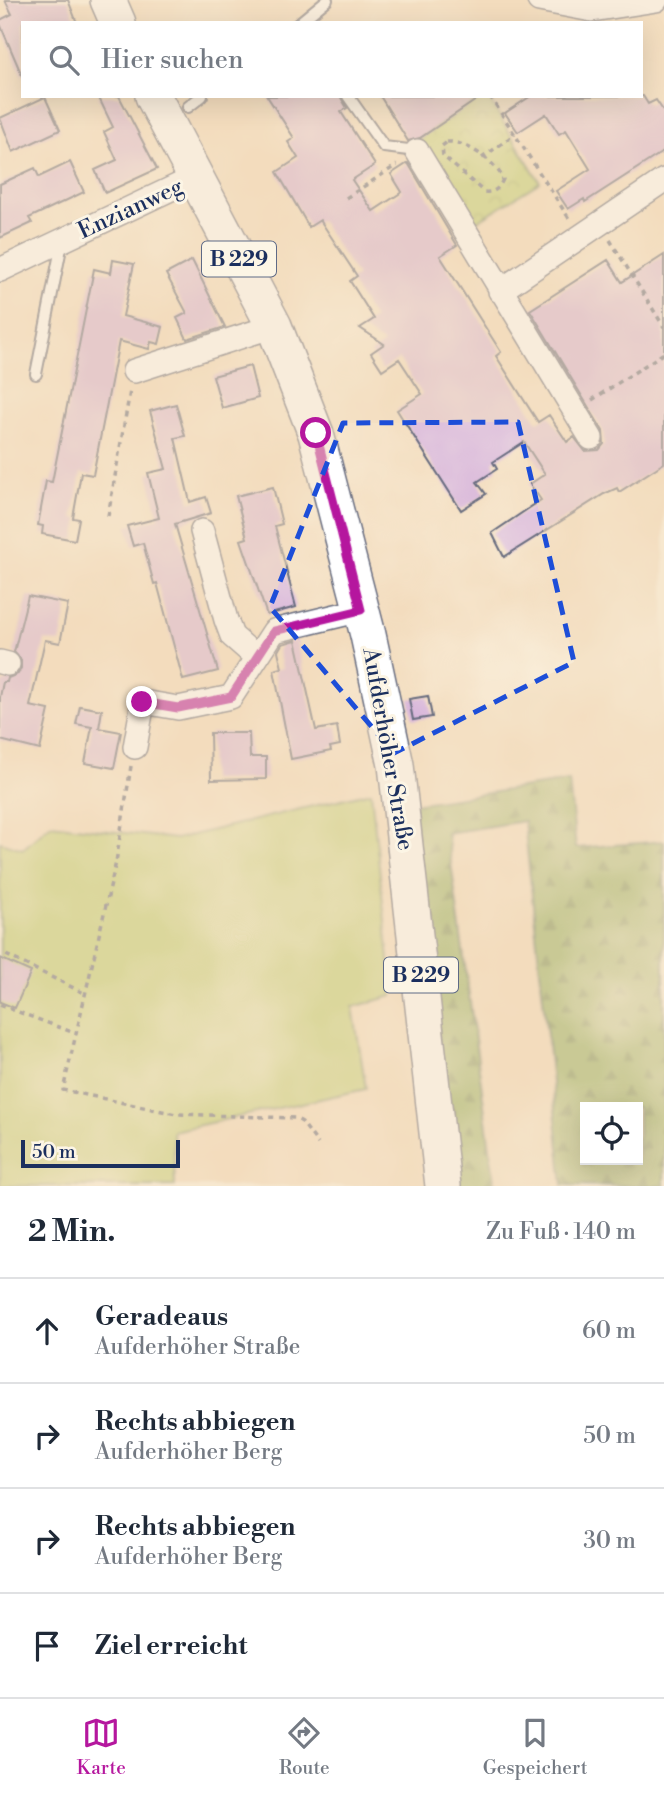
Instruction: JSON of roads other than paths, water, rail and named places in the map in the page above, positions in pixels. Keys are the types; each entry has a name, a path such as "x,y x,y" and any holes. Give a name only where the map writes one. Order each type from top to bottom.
{"main road":[{"path":"108,0 117,21"},
{"name":"Aufderhöher Straße","path":"154,98 274,326 316,433 361,610 396,765 443,1186"}],"street":[{"path":"539,0 592,10 656,0"},
{"path":"417,151 591,438"},
{"name":"Enzianweg","path":"0,270 196,177"},
{"path":"500,291 664,180"},
{"path":"134,371 274,326"},
{"path":"202,531 232,636 255,656"},
{"path":"135,747 142,702 178,708 231,697 268,636 280,628 361,610"}],"lane":[{"path":"301,21 327,0"},
{"path":"188,107 199,98"},
{"path":"349,98 384,148 417,151"},
{"name":"Enzianweg","path":"36,374 63,239"}]}
